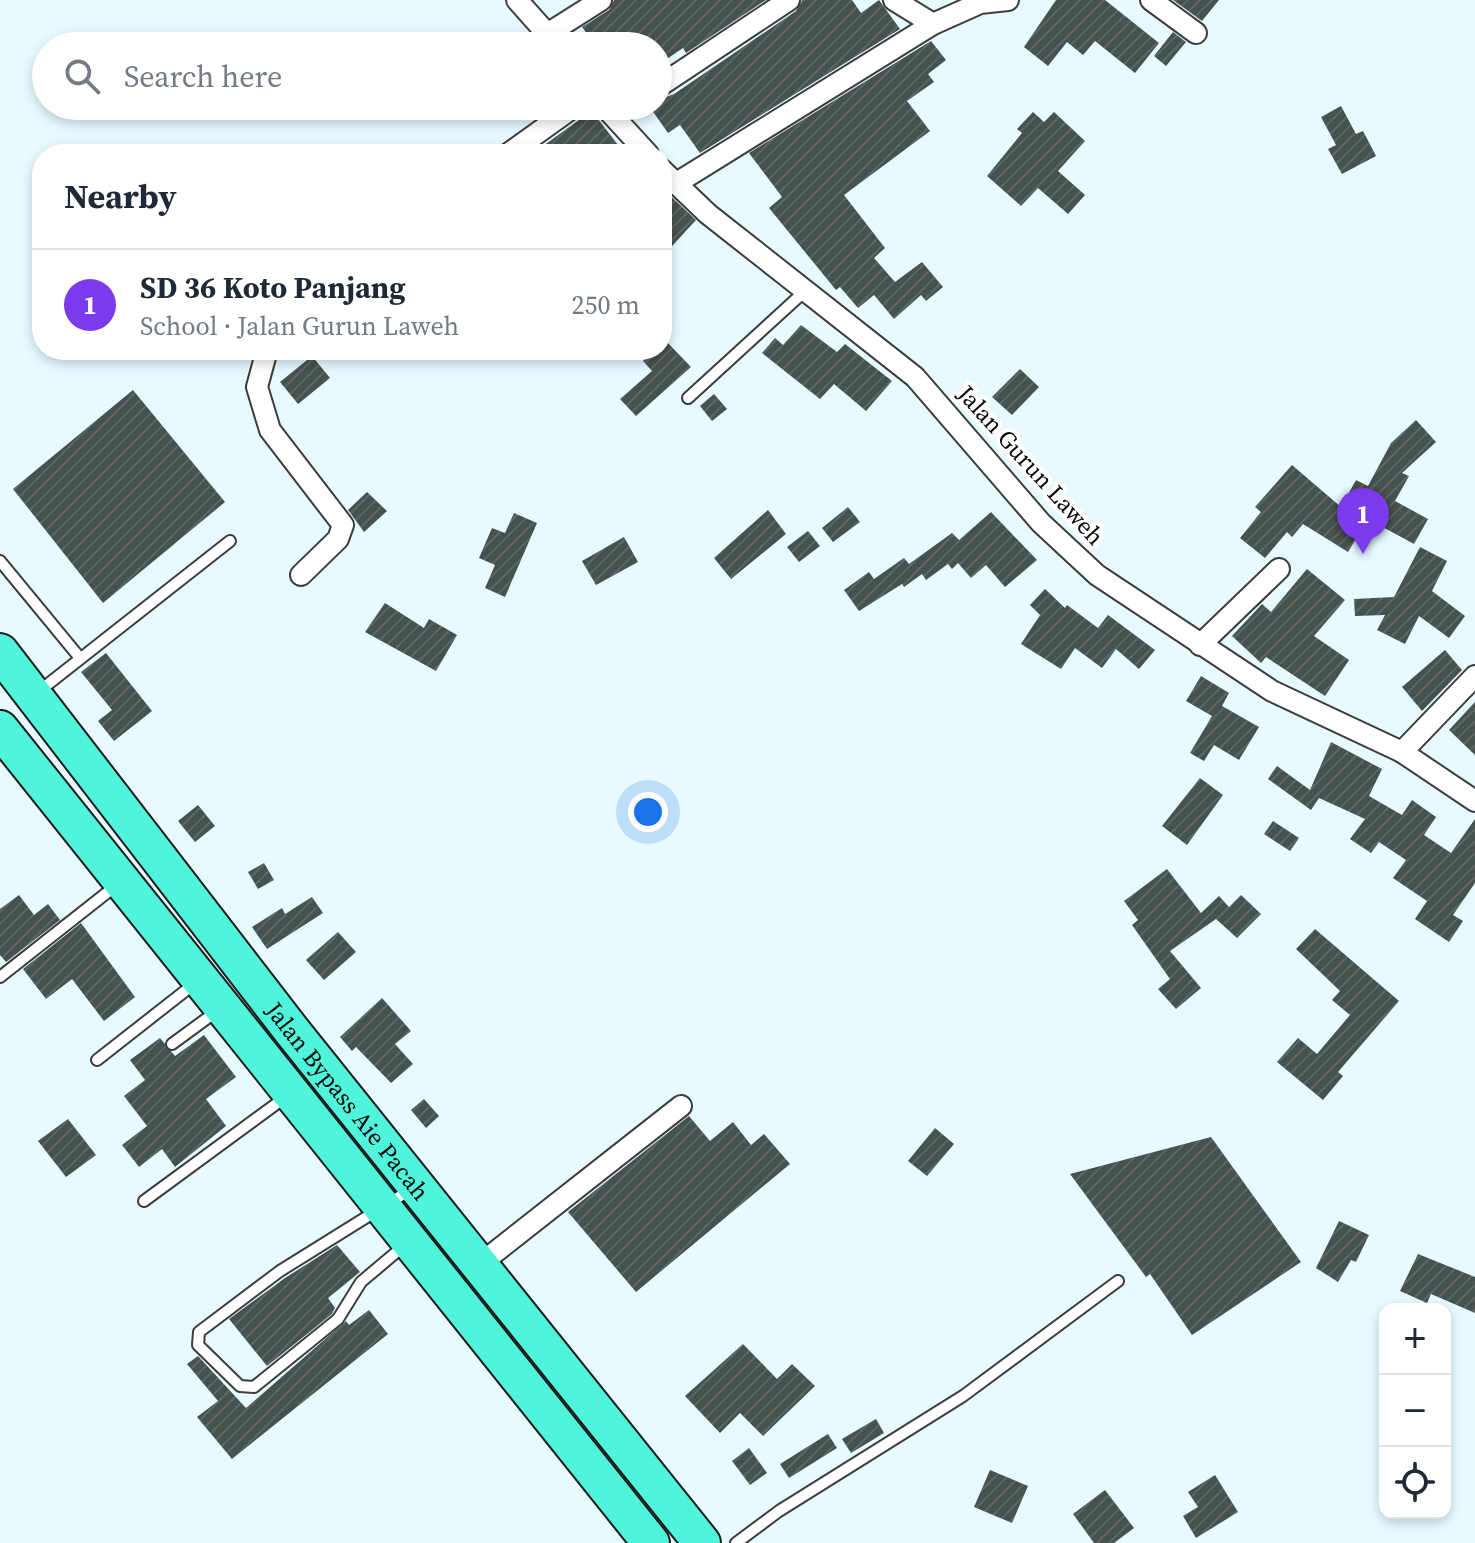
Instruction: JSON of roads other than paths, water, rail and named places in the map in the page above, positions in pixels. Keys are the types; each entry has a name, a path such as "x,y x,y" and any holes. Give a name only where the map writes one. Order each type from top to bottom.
{"highway":[{"name":"Jalan Bypass Aie Pacah","path":"0,652 415,1186 702,1543"},
{"path":"0,729 225,1006 380,1209 651,1543"}],"street":[{"path":"517,0 546,32"},
{"path":"563,32 601,0"},
{"path":"672,78 789,0"},
{"path":"894,0 933,24"},
{"path":"672,175 933,24 978,2 1008,0"},
{"path":"1151,0 1196,33"},
{"path":"522,144 555,120"},
{"path":"623,120 641,144"},
{"name":"Jalan Gurun Laweh","path":"672,180 915,377 1041,523 1097,575 1272,691 1402,752 1475,801"},
{"path":"264,360 257,387 270,430 343,525 338,539 301,575"},
{"path":"1200,645 1279,569"},
{"path":"1402,752 1475,676"},
{"path":"480,1264 681,1106"}],"lane":[{"path":"688,398 805,291"},
{"path":"33,696 230,541"},
{"path":"0,561 80,658"},
{"path":"0,977 122,881"},
{"path":"97,1060 201,977"},
{"path":"172,1044 225,1006"},
{"path":"144,1201 292,1093"},
{"path":"408,1243 361,1282 338,1319 254,1387 240,1386 198,1345 199,1332 280,1271 415,1186"},
{"path":"736,1543 779,1511 963,1396 1118,1281"}],"place":[{"name":"SD 36 Koto Panjang","path":"1363,554"}]}
